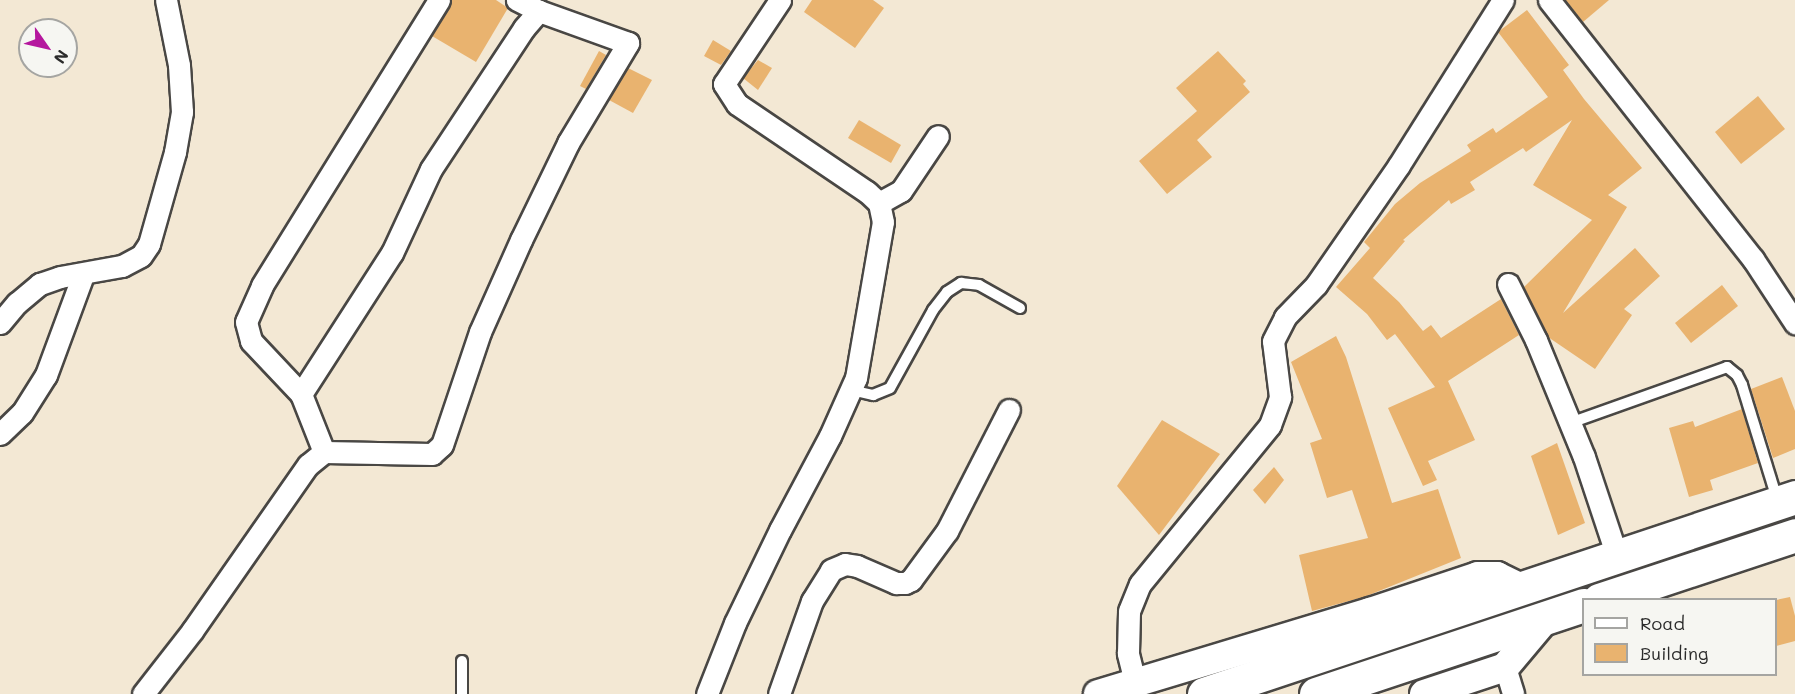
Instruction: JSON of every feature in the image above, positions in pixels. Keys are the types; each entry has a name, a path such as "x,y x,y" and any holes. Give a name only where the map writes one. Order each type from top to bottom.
{"highway":[{"path":"1204,694 1787,500"},
{"path":"1702,528 1714,562"},
{"path":"1605,598 1795,535"},
{"path":"1316,694 1582,606"}],"street":[{"path":"0,323 17,303 40,284 122,266 141,256 149,244 175,152 182,112 179,66 166,0"},
{"path":"324,452 301,394 251,341 246,322 262,286 439,0"},
{"path":"143,694 192,631 308,465 324,452 432,454 442,445 480,332 521,240 568,143 628,44 539,11 518,0"},
{"path":"707,694 740,613 856,378 883,222 879,203 842,173 737,104 724,84 780,0"},
{"path":"1135,682 1128,653 1129,611 1140,584 1269,425 1280,397 1273,341 1285,317 1316,285 1399,165 1503,0"},
{"path":"1549,0 1753,259 1795,323"},
{"path":"301,394 392,253 431,169 524,28 539,11"},
{"path":"879,203 901,191 938,136"},
{"path":"0,434 22,413 46,375 83,275"},
{"path":"1509,284 1536,340 1570,423 1617,556"},
{"path":"779,694 812,601 831,570 844,564 857,566 896,583 912,580 947,531 1009,410"},
{"path":"1098,694 1370,612 1478,576 1497,576 1522,588"},
{"path":"1424,694 1505,667 1547,617"},
{"path":"1505,667 1513,694"}],"lane":[{"path":"851,390 873,395 882,394 890,388 933,310 947,292 961,283 979,285 1020,308"},
{"path":"1570,423 1727,367 1737,375 1742,385 1787,500"},
{"path":"462,662 462,694"}],"building":[{"path":"452,0 496,0 508,8 476,62 432,36"},
{"path":"812,0 873,0 884,8 855,48 804,12"},
{"path":"1565,0 1609,0 1583,22"},
{"path":"1527,10 1569,65 1563,70 1584,99 1642,168 1608,195 1627,207 1563,313 1635,248 1660,276 1624,309 1632,315 1595,369 1548,337 1524,287 1592,220 1533,185 1572,120 1526,152 1523,148 1470,182 1475,190 1451,204 1449,200 1403,240 1405,241 1373,278 1399,302 1423,331 1431,325 1441,338 1501,299 1519,335 1448,381 1475,440 1428,461 1437,480 1423,486 1388,408 1435,387 1395,334 1387,340 1367,314 1336,287 1370,248 1364,242 1395,204 1420,183 1471,151 1467,145 1493,128 1496,133 1548,97 1498,32"},
{"path":"713,40 731,51 721,65 704,56"},
{"path":"599,51 606,55 586,89 580,86"},
{"path":"1218,51 1246,81 1243,84 1250,92 1197,140 1212,157 1167,194 1139,161 1197,111 1176,88"},
{"path":"758,60 772,68 758,90 743,78"},
{"path":"628,68 652,80 633,113 609,100"},
{"path":"1758,96 1785,129 1741,164 1715,132"},
{"path":"859,120 901,145 891,163 848,138"},
{"path":"1722,285 1738,306 1691,343 1675,323"},
{"path":"1336,336 1346,357 1392,503 1438,489 1461,558 1364,597 1312,611 1299,555 1368,538 1352,490 1327,498 1310,443 1322,439 1291,362"},
{"path":"1782,377 1795,411 1795,449 1773,458 1751,389"},
{"path":"1742,409 1758,463 1710,480 1713,490 1689,497 1669,428 1693,421 1695,427"},
{"path":"1162,420 1220,454 1159,535 1117,486"},
{"path":"1557,443 1585,523 1558,535 1531,456"},
{"path":"1274,467 1284,480 1265,504 1253,490"},
{"path":"1790,597 1795,616 1795,641 1777,646 1777,600"}]}
